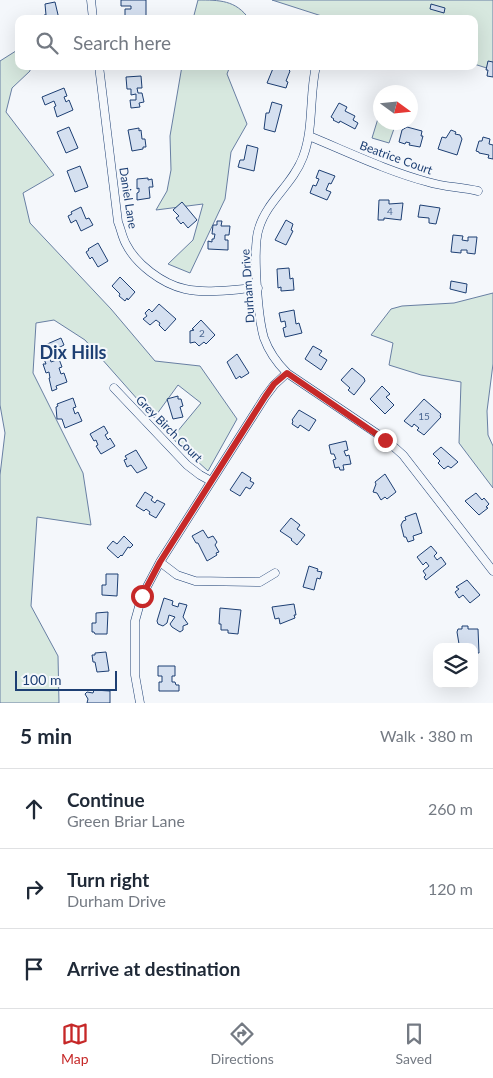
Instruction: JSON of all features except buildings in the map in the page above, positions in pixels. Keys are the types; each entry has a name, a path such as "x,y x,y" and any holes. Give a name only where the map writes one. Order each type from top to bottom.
{"street":[{"path":"91,0 93,15"},
{"name":"Daniel Lane","path":"99,70 118,222 125,243 136,258 150,271 166,282 185,289 203,291 258,288"},
{"name":"Durham Drive","path":"316,70 309,136 303,156 296,173 265,213 258,228 256,246 258,288 261,323 265,339 277,364 287,373 404,455 493,571"},
{"name":"Beatrice Court","path":"309,136 415,178 478,191"},
{"path":"140,703 135,675 135,621 142,596 160,562 265,397 274,384 287,373"},
{"name":"Grey Birch Court","path":"114,388 187,465 211,481"},
{"path":"160,562 178,575 195,581 260,582 275,572"}],"shaded area":[{"path":"198,0 213,0 227,2 246,15 194,15"},
{"path":"272,0 493,0 493,70 478,65 478,15 319,15"},
{"path":"15,52 15,70 30,70 12,88 6,112 54,175 23,193 30,223 111,309 155,361 200,366 237,419 208,471 172,438 201,403 178,385 154,418 85,340 54,320 36,323 33,373 83,473 91,525 37,517 31,606 58,656 59,703 0,703 0,475 5,433 0,405 0,61"},
{"path":"181,70 228,70 227,74 247,124 231,152 225,199 190,273 168,264 193,240 203,204 156,210 167,191 171,170 170,136"},
{"path":"374,130 394,130 389,143 372,138"},
{"path":"493,293 493,364 487,411 488,435 493,446 493,488 459,443 461,382 421,375 389,365 393,343 371,335 391,309 402,306 454,303"}],"district":[{"name":"Dix Hills","path":"73,353"}],"route":[{"path":"142,596 160,562 265,397 274,384 287,373 385,440"}]}
